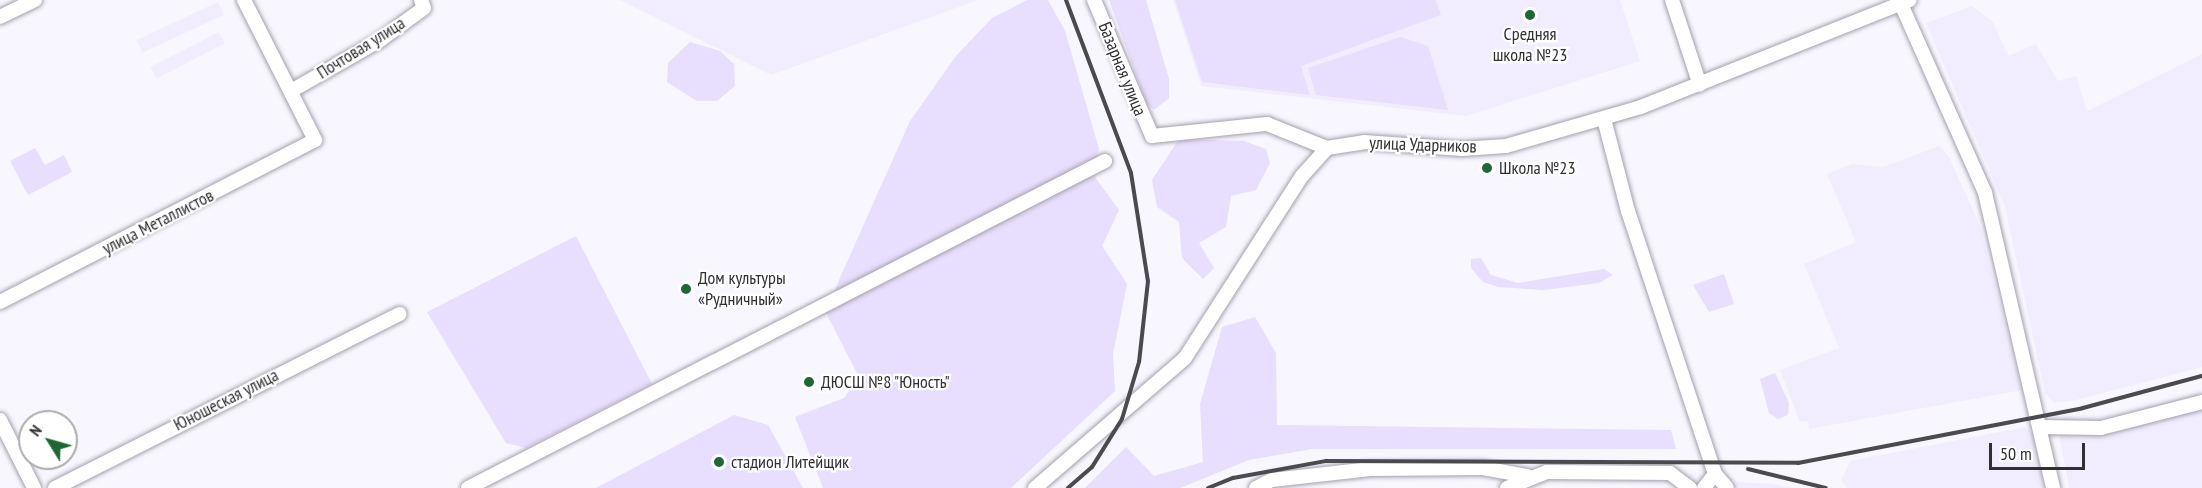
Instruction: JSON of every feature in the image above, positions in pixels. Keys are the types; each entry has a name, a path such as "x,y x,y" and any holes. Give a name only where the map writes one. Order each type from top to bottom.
{"street":[{"path":"0,17 35,0"},
{"path":"244,0 291,92"},
{"name":"Почтовая улица","path":"291,92 380,40 424,8 421,0"},
{"name":"Базарная улица","path":"1094,0 1152,136 1267,124 1327,148"},
{"path":"1672,0 1700,85"},
{"path":"1906,2 1985,194 2041,427 2053,488"},
{"name":"улица Ударников","path":"1327,148 1364,142 1462,149 1506,146 1604,118 1700,85 1906,2"},
{"name":"улица Металлистов","path":"0,302 315,140 291,92"},
{"path":"1604,118 1628,211 1714,474 1727,488"},
{"path":"1035,488 1185,358 1302,176 1327,148"},
{"path":"468,488 1105,161"},
{"name":"Юношеская улица","path":"54,488 399,314"},
{"path":"2041,427 2101,428 2202,402"},
{"path":"0,420 34,488"},
{"path":"1256,488 1272,480 1370,469 1483,468 1527,476 1670,473 1690,488"},
{"path":"1704,488 1714,474"},
{"path":"1507,488 1527,476"}],"shaded area":[{"path":"620,0 978,0 771,75"},
{"path":"1027,0 1048,0 1065,31 1099,149 1092,173 1119,210 1102,246 1127,284 1113,354 1115,391 1011,488 823,488 795,417 844,398 859,377 826,313 839,280 910,121 956,56 992,18"},
{"path":"1109,0 1146,0 1169,79 1169,98 1154,110 1146,103"},
{"path":"1173,0 1620,0 1640,61 1466,116 1201,86"},
{"path":"1175,0 1436,0 1441,15 1301,66 1310,95 1202,82"},
{"path":"218,2 224,15 142,53 136,40"},
{"path":"1972,6 1993,22 2008,56 2036,44 2058,81 2076,76 2087,111 2202,54 2202,367 2076,400 2054,403 2045,393 2005,207 1926,23"},
{"path":"219,32 225,44 156,79 150,67"},
{"path":"1400,37 1428,46 1448,110 1316,95 1308,68"},
{"path":"690,42 720,51 734,64 735,86 717,101 697,101 667,82 668,63"},
{"path":"1179,139 1244,141 1266,149 1270,163 1256,190 1231,196 1226,227 1199,243 1214,268 1203,279 1182,258 1179,222 1157,207 1152,180"},
{"path":"1939,146 1949,157 1980,226 2022,390 1809,429 1808,421 1800,422 1780,370 1839,348 1804,264 1856,242 1827,174 1852,164 1883,167"},
{"path":"35,148 45,165 64,155 72,172 28,195 10,161"},
{"path":"576,236 652,384 526,448 506,443 427,312"},
{"path":"1481,258 1491,275 1518,283 1604,269 1613,275 1599,283 1543,290 1499,287 1483,282 1471,268 1471,259"},
{"path":"1724,274 1734,304 1709,312 1693,285"},
{"path":"1255,317 1276,353 1277,425 1671,430 1676,449 1312,449 1249,460 1180,488 1085,488 1126,447 1154,476 1203,462 1200,404 1222,327"},
{"path":"1775,373 1789,403 1788,415 1778,419 1769,413 1760,379"},
{"path":"2202,395 2202,488 2069,488 2059,434 2143,416"},
{"name":"стадион Литейщик","path":"734,415 768,425 803,488 596,488"},
{"path":"2025,427 2034,434 2044,488 1848,488 1841,481 1850,461"},
{"path":"1739,482 1772,484 1792,488 1725,488"}],"railway":[{"path":"1066,0 1131,173 1148,281 1139,362 1122,419 1092,467 1068,488"},
{"path":"1208,488 1233,478 1326,461 1798,463 2083,408 2202,376"},
{"path":"1748,469 1826,488"}],"place":[{"name":"Средняя школа №23","path":"1530,15"},
{"name":"Школа №23","path":"1487,168"},
{"name":"Дом культуры «Рудничный»","path":"686,289"},
{"name":"ДЮСШ №8 \"Юность\"","path":"809,382"},
{"name":"стадион Литейщик","path":"719,462"}]}
